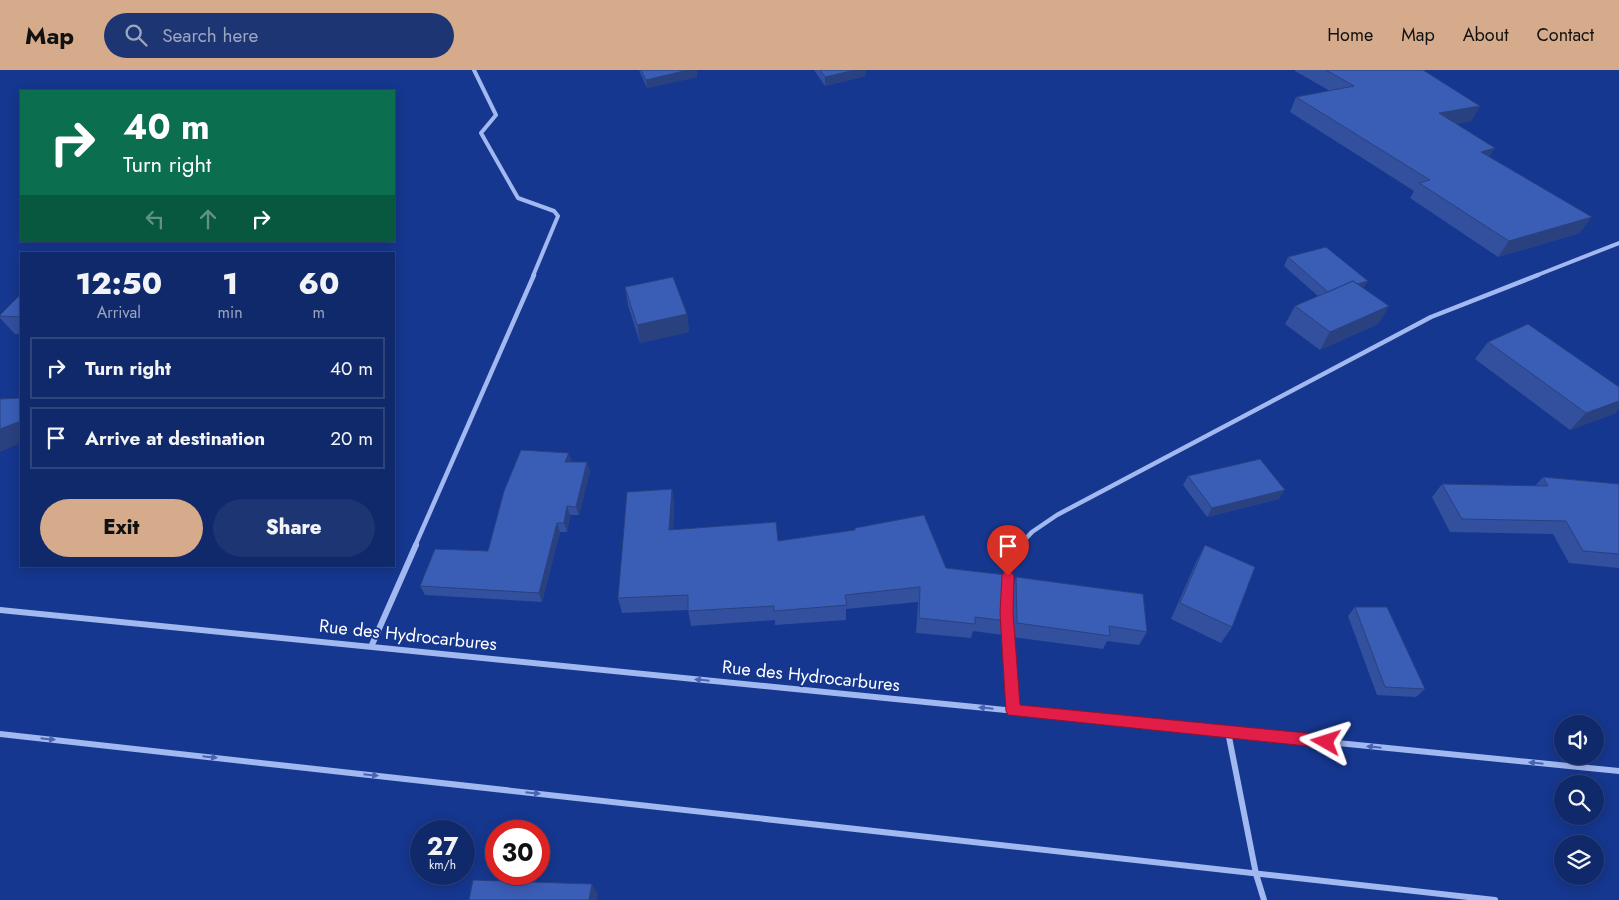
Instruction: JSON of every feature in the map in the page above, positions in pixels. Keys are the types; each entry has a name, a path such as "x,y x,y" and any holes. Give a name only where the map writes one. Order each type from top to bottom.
{"street":[{"path":"371,647 557,222 558,216 554,211 518,198 514,194 481,133 496,115 474,70"},
{"path":"1013,711 1006,613 1008,558 1032,532 1057,515 1431,317 1619,243"},
{"name":"Rue des Hydrocarbures","path":"0,610 1619,771"},
{"path":"1228,732 1256,874 1264,900"},
{"path":"0,734 1495,900"}],"building":[{"path":"641,70 688,70 646,80"},
{"path":"820,70 855,70 825,77"},
{"path":"1326,70 1423,70 1480,106 1439,113 1495,148 1481,152 1592,217 1509,241 1419,183 1430,180 1296,97 1354,86"},
{"path":"1326,247 1368,281 1357,284 1353,281 1328,292 1288,257"},
{"path":"673,277 687,314 637,325 625,287"},
{"path":"1353,281 1389,306 1330,332 1295,306"},
{"path":"20,295 20,317 0,315"},
{"path":"1528,324 1619,387 1619,401 1586,413 1488,342"},
{"path":"20,398 20,421 0,429 0,399"},
{"path":"521,450 569,453 565,462 587,462 576,507 567,506 564,523 557,523 539,593 420,586 435,549 488,551 504,491"},
{"path":"1260,459 1285,490 1212,508 1188,476"},
{"path":"1543,477 1619,484 1619,554 1583,551 1566,521 1462,519 1442,484 1548,486"},
{"path":"672,489 669,530 776,522 778,541 855,530 855,528 924,515 946,568 1006,575 1007,621 975,617 975,624 919,618 920,587 845,595 847,605 774,611 774,606 688,611 688,595 618,598 627,492"},
{"path":"1205,545 1255,567 1232,627 1180,603"},
{"path":"1016,577 1143,594 1147,632 1109,626 1110,636 1017,623"},
{"path":"1355,607 1387,607 1425,689 1385,687"},
{"path":"475,880 485,880 485,885 550,885 550,883 592,884 589,900 469,900"}],"route":[{"path":"1008,576 1006,613 1013,711 1326,742"}]}
